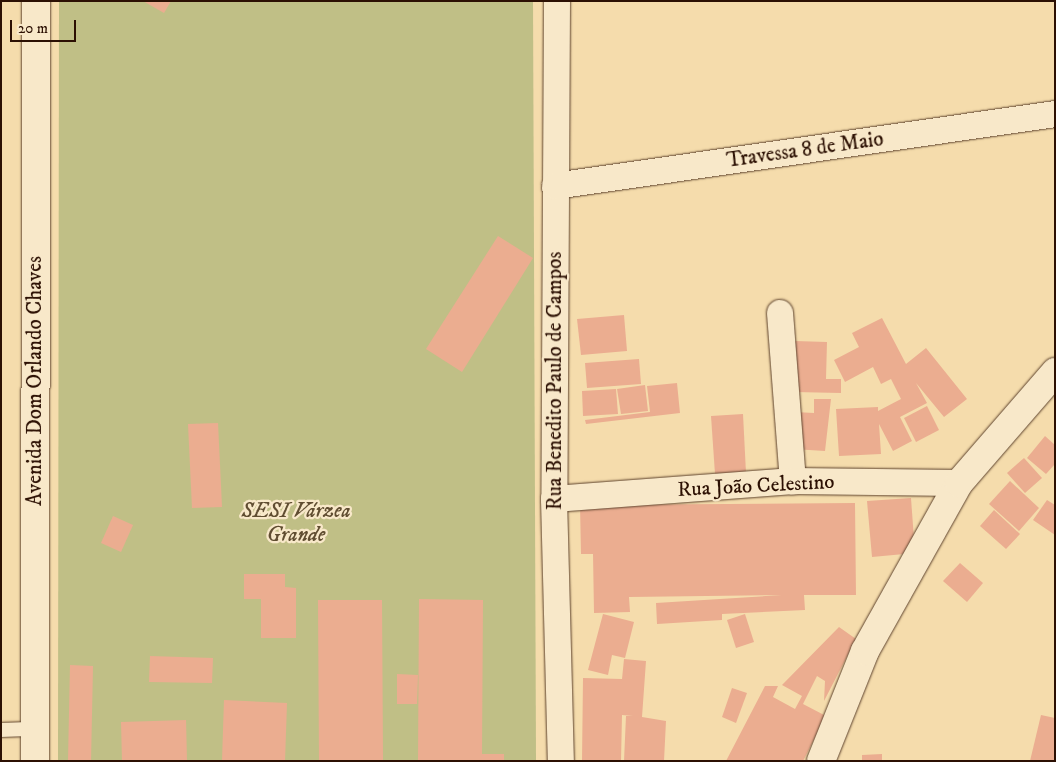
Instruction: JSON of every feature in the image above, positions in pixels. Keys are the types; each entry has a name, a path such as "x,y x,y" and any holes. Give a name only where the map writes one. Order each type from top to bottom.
{"main road":[{"name":"Avenida Dom Orlando Chaves","path":"35,761 36,1"},
{"path":"821,761 865,651 959,483 1055,372"}],"street":[{"name":"Rua Benedito Paulo de Campos","path":"557,1 554,499 561,761"},
{"name":"Travessa 8 de Maio","path":"555,186 1055,114"},
{"path":"780,313 792,481"},
{"name":"Rua João Celestino","path":"554,499 792,481 959,483"}],"lane":[{"path":"1,730 35,729"}],"green space":[{"name":"SESI Várzea Grande","path":"59,1 533,1 536,761 58,761"}],"building":[{"path":"143,1 171,1 164,13"},
{"path":"498,236 533,258 462,372 426,349"},
{"path":"624,315 627,351 581,355 577,319"},
{"path":"882,318 906,364 926,348 967,399 944,417 916,383 927,403 900,417 912,441 893,451 879,424 881,454 839,456 836,409 878,407 878,411 901,399 891,379 881,384 873,367 845,382 834,360 859,347 852,333"},
{"path":"795,341 827,342 826,379 841,379 841,393 794,392"},
{"path":"639,359 641,384 587,388 585,363"},
{"path":"677,383 680,413 586,424 585,420 650,412 647,386"},
{"path":"645,385 648,411 621,414 617,389"},
{"path":"616,389 618,414 583,416 582,391"},
{"path":"814,399 831,399 825,451 793,449 795,412 814,413"},
{"path":"927,406 939,430 916,442 904,418"},
{"path":"743,414 746,473 715,474 711,416"},
{"path":"218,423 222,507 192,508 188,424"},
{"path":"1045,436 1055,445 1055,464 1046,474 1027,458"},
{"path":"1024,458 1042,478 1025,493 1007,473"},
{"path":"1010,481 1039,508 1019,531 989,504"},
{"path":"911,498 915,553 872,557 867,501"},
{"path":"1047,500 1055,505 1055,535 1033,520"},
{"path":"855,503 856,595 804,595 805,610 722,614 722,620 657,624 656,603 782,595 629,597 630,612 594,613 593,554 581,554 580,505"},
{"path":"994,510 1020,534 1006,549 980,526"},
{"path":"113,516 133,525 121,552 101,543"},
{"path":"960,563 983,583 967,602 943,581"},
{"path":"244,574 285,574 285,587 296,588 296,638 261,638 261,599 244,599"},
{"path":"419,599 483,600 482,754 504,754 504,761 418,761"},
{"path":"318,600 382,600 383,761 319,761"},
{"path":"603,614 634,622 625,658 612,655 608,675 588,670"},
{"path":"745,614 754,642 736,648 727,620"},
{"path":"839,627 856,639 824,701 825,681 817,676 803,704 826,716 803,761 726,761 765,686 778,686 773,697 795,709 802,696 782,685"},
{"path":"150,656 213,658 212,683 149,682"},
{"path":"624,659 646,661 642,717 666,721 664,761 624,761 626,716 633,716 622,715 621,761 582,761 583,678 622,679"},
{"path":"70,665 93,666 91,761 68,761"},
{"path":"397,674 418,675 417,704 397,704"},
{"path":"732,688 747,693 736,723 722,717"},
{"path":"224,700 287,703 285,761 222,761"},
{"path":"1041,715 1055,718 1055,761 1030,761"},
{"path":"186,720 187,761 122,761 121,722"},
{"path":"882,754 882,761 862,761 862,755"}]}
